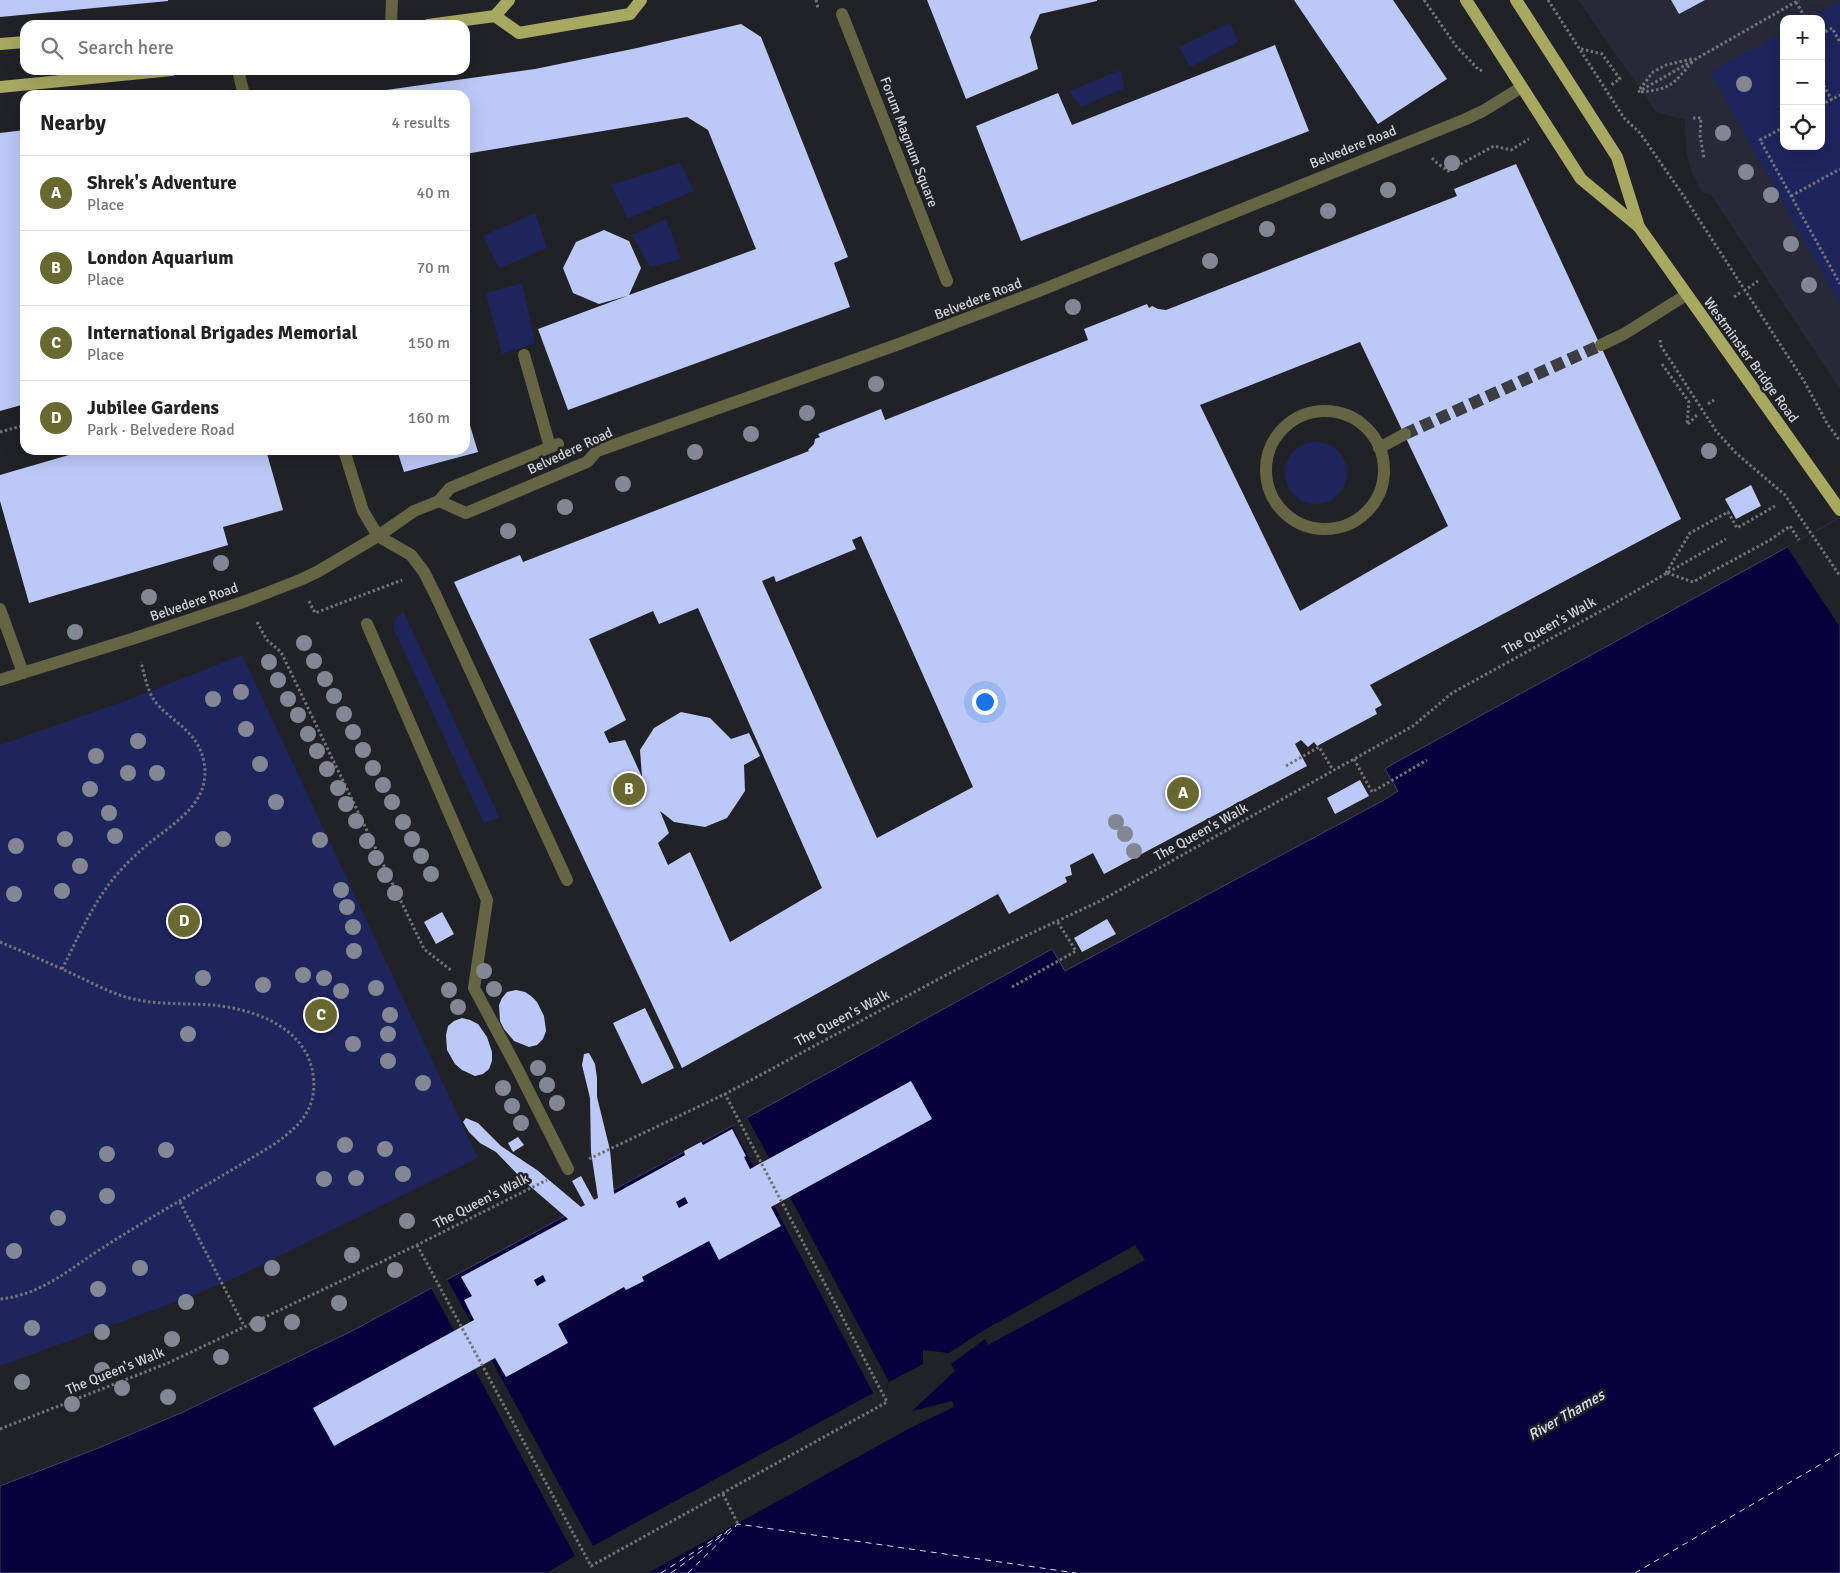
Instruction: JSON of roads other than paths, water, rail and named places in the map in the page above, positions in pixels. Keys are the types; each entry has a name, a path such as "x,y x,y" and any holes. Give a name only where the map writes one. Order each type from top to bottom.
{"main road":[{"path":"465,20 495,16 509,0"},
{"path":"495,16 519,33 630,14 641,0"},
{"name":"Westminster Bridge Road","path":"1466,0 1582,179 1639,227 1840,510"},
{"name":"Westminster Bridge Road","path":"1516,0 1617,157 1639,227"},
{"path":"0,44 20,42"},
{"path":"0,87 121,75"}],"street":[{"path":"391,20 392,0"},
{"name":"Forum Magnum Square","path":"842,14 947,281"},
{"path":"239,75 243,90"},
{"name":"Belvedere Road","path":"439,501 466,513 587,462 597,451 908,341 1039,292 1466,119 1522,87"},
{"path":"1601,345 1624,334 1686,295"},
{"name":"Belvedere Road","path":"0,680 246,601 317,572 378,536 414,511 439,501 450,488 554,446 524,355"},
{"path":"1324,411 1345,414 1360,422 1374,437 1379,448 1383,457 1384,477 1378,497 1366,514 1347,526 1327,529 1304,525 1286,514 1278,506 1268,488 1266,467 1270,447 1282,430 1304,414 1324,411"},
{"path":"1379,448 1405,434"},
{"path":"346,455 363,510 378,536 410,556 424,572 567,880"},
{"path":"0,609 23,673"},
{"path":"367,624 488,900 474,988 568,1170"}],"water":[{"name":"River Thames","path":"1840,518 1840,1573 0,1573 0,1486 96,1449 181,1413 350,1332 732,1126 1052,949 1065,971 1384,800 1398,791 1385,769 1391,765"}],"tunnel":[{"path":"1405,434 1601,345"}],"place":[{"name":"London Aquarium","path":"629,789"},
{"name":"Shrek's Adventure","path":"1183,793"},
{"name":"Jubilee Gardens","path":"184,921"},
{"name":"International Brigades Memorial","path":"321,1015"}]}
